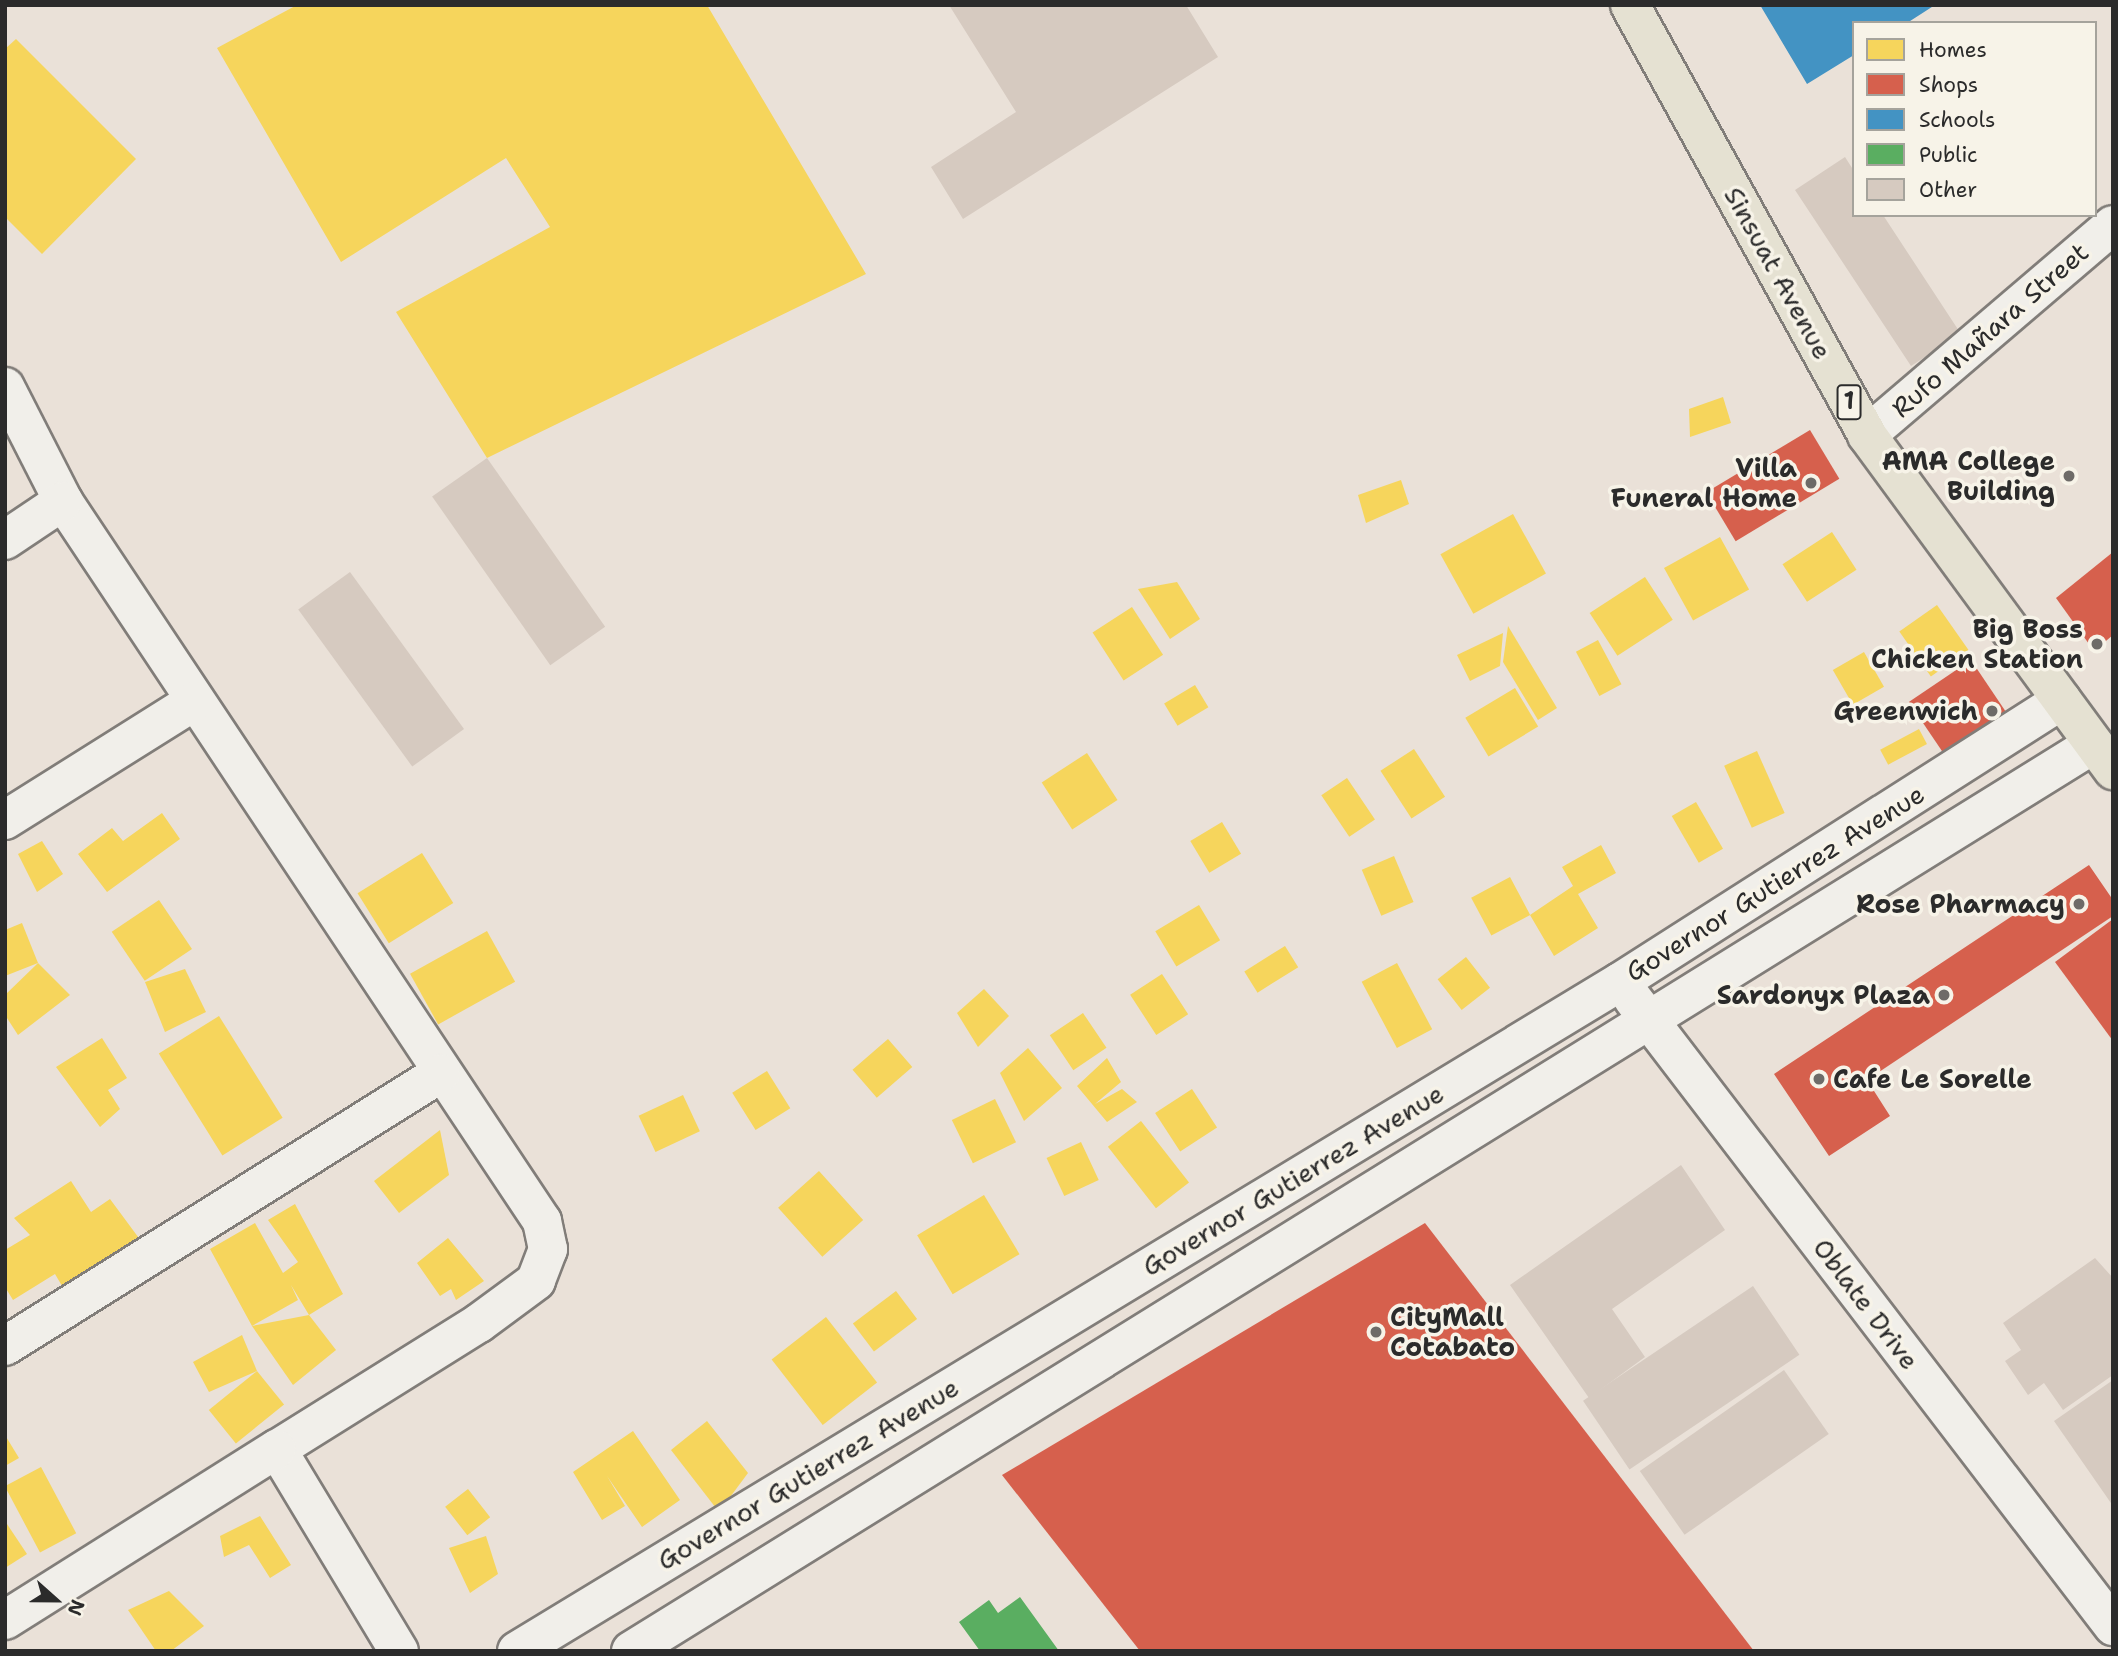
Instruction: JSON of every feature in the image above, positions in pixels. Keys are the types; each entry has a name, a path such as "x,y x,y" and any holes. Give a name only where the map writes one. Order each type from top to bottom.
{"main road":[{"name":"Sinsuat Avenue","path":"1630,5 1867,435 2104,757"}],"street":[{"name":"Rufo Mañara Street","path":"1867,435 2113,225"},
{"path":"5,387 63,501 441,1073 542,1220 548,1250 542,1269 480,1324 5,1620"},
{"path":"5,540 63,501"},
{"name":"Governor Gutierrez Avenue","path":"517,1651 1620,982 2062,700"},
{"path":"5,820 195,701"},
{"name":"Governor Gutierrez Avenue","path":"631,1651 1648,1020 2104,757"},
{"name":"Oblate Drive","path":"1620,982 2113,1626"},
{"path":"5,1346 441,1073"},
{"path":"277,1449 399,1651"}],"building: Homes":[{"path":"297,5 707,5 866,274 487,458 396,312 550,227 506,158 341,262 217,48"},
{"path":"16,39 136,159 42,254 5,217 5,49"},
{"path":"1723,397 1731,423 1690,437 1689,409"},
{"path":"1401,480 1409,504 1366,523 1358,495"},
{"path":"1513,514 1546,573 1473,614 1440,554"},
{"path":"1832,532 1857,570 1807,602 1783,564"},
{"path":"1720,537 1749,589 1693,621 1664,568"},
{"path":"1645,577 1673,620 1617,656 1590,613"},
{"path":"1177,582 1200,619 1170,639 1138,589"},
{"path":"1937,605 1969,650 1931,676 1899,631"},
{"path":"1132,607 1163,655 1124,680 1093,633"},
{"path":"1508,626 1557,708 1538,720 1503,662"},
{"path":"1503,633 1500,666 1470,681 1457,655"},
{"path":"1598,640 1621,684 1599,696 1576,652"},
{"path":"1864,652 1884,687 1853,705 1833,670"},
{"path":"1195,685 1208,707 1178,726 1164,704"},
{"path":"1515,688 1538,727 1488,756 1465,718"},
{"path":"1919,729 1927,744 1888,765 1880,750"},
{"path":"1414,749 1445,797 1411,819 1380,771"},
{"path":"1757,751 1785,813 1752,828 1724,766"},
{"path":"1087,753 1117,800 1072,829 1042,782"},
{"path":"1347,778 1375,819 1349,837 1321,795"},
{"path":"1696,802 1723,849 1699,863 1672,816"},
{"path":"162,813 180,839 107,892 78,854 112,828 123,841"},
{"path":"1222,822 1241,854 1209,873 1190,841"},
{"path":"42,841 63,874 37,892 18,854"},
{"path":"1601,845 1616,873 1578,894 1598,928 1554,956 1530,915 1573,886 1562,867"},
{"path":"422,853 453,903 389,943 358,893"},
{"path":"1394,856 1414,902 1381,916 1362,870"},
{"path":"1510,877 1530,915 1491,936 1471,898"},
{"path":"159,900 192,949 145,981 112,932"},
{"path":"1199,905 1220,940 1176,966 1155,931"},
{"path":"22,923 38,963 5,976 5,930"},
{"path":"487,931 515,982 438,1024 410,974"},
{"path":"1285,946 1298,967 1258,993 1244,971"},
{"path":"1466,957 1490,988 1462,1010 1438,979"},
{"path":"38,963 70,995 18,1035 5,1015 5,995"},
{"path":"1397,963 1432,1029 1397,1048 1362,982"},
{"path":"185,969 206,1012 165,1032 145,982"},
{"path":"1162,974 1188,1014 1156,1035 1130,995"},
{"path":"984,989 1009,1016 978,1047 957,1013"},
{"path":"1083,1013 1106,1048 1073,1070 1050,1035"},
{"path":"219,1016 283,1118 222,1155 159,1054"},
{"path":"102,1038 127,1078 108,1090 120,1109 100,1127 56,1067"},
{"path":"888,1039 912,1067 877,1098 853,1070"},
{"path":"1028,1048 1062,1088 1024,1121 1000,1073"},
{"path":"1107,1058 1121,1082 1095,1104 1122,1089 1137,1102 1107,1122 1077,1086"},
{"path":"767,1071 790,1108 756,1130 732,1093"},
{"path":"1192,1089 1217,1128 1180,1152 1155,1113"},
{"path":"683,1095 700,1131 655,1152 639,1116"},
{"path":"995,1099 1016,1142 973,1163 952,1120"},
{"path":"1141,1121 1189,1182 1156,1208 1108,1147"},
{"path":"440,1130 449,1175 399,1213 374,1181"},
{"path":"1081,1142 1099,1180 1064,1196 1047,1158"},
{"path":"819,1171 863,1220 822,1257 778,1208"},
{"path":"71,1181 91,1212 110,1199 144,1245 65,1291 55,1274 13,1300 5,1287 5,1250 30,1235 14,1218"},
{"path":"984,1195 1020,1254 953,1294 917,1235"},
{"path":"295,1204 343,1294 309,1315 291,1285 298,1300 252,1326 210,1249 255,1223 283,1273 298,1262 268,1220"},
{"path":"448,1238 484,1281 456,1300 451,1289 440,1296 417,1263"},
{"path":"896,1291 917,1319 874,1351 853,1323"},
{"path":"309,1315 336,1350 293,1385 252,1326"},
{"path":"826,1317 877,1382 823,1425 772,1359"},
{"path":"242,1335 257,1371 209,1392 193,1362"},
{"path":"257,1371 284,1404 236,1443 209,1410"},
{"path":"707,1421 748,1473 719,1512 671,1450"},
{"path":"633,1431 680,1500 642,1527 607,1476 625,1506 602,1520 573,1472"},
{"path":"5,1435 19,1458 5,1466"},
{"path":"41,1467 76,1533 40,1552 5,1486"},
{"path":"468,1489 490,1517 467,1535 445,1507"},
{"path":"260,1516 291,1565 270,1578 249,1545 224,1557 220,1536"},
{"path":"5,1521 27,1554 5,1568"},
{"path":"486,1536 498,1574 470,1593 449,1548"},
{"path":"169,1591 204,1626 171,1651 156,1651 128,1610"}],"building: Shops":[{"path":"1810,430 1839,479 1736,541 1706,492"},
{"path":"2113,552 2113,635 2094,651 2056,598"},
{"path":"1971,660 2006,711 1943,753 1909,702"},
{"name":"Sardonyx Plaza","path":"2089,865 2113,900 2113,916 1867,1080 1890,1116 1829,1156 1774,1074"},
{"path":"2113,919 2113,1041 2055,962"},
{"name":"CityMall Cotabato","path":"1425,1223 1754,1651 1140,1651 1002,1475"}],"building: Schools":[{"path":"1760,5 1935,5 1910,21 1852,21 1852,56 1807,84"}],"building: Public":[{"path":"1020,1597 1059,1651 980,1651 959,1622 989,1600 998,1613"}],"building: Other":[{"path":"949,5 1186,5 1218,57 963,219 931,167 1016,112"},
{"path":"1845,157 1852,168 1852,217 1884,217 1961,334 1911,366 1795,190"},
{"path":"487,458 605,627 550,665 432,496"},
{"path":"350,572 464,729 412,767 298,610"},
{"path":"1681,1165 1725,1230 1612,1309 1645,1357 1589,1398 1510,1285"},
{"path":"2095,1258 2113,1278 2113,1375 2063,1410 2044,1383 2028,1395 2005,1361 2021,1350 2003,1323"},
{"path":"1753,1286 1799,1355 1629,1469 1583,1401"},
{"path":"1784,1370 1829,1434 1685,1535 1640,1471"},
{"path":"2113,1380 2113,1506 2054,1421"}],"place":[{"name":"AMA College Building","path":"2069,476"},
{"name":"Villa Funeral Home","path":"1811,483"},
{"name":"Big Boss Chicken Station","path":"2097,644"},
{"name":"Greenwich","path":"1992,711"},
{"name":"Rose Pharmacy","path":"2079,904"},
{"name":"Sardonyx Plaza","path":"1944,995"},
{"name":"Cafe Le Sorelle","path":"1819,1079"},
{"name":"CityMall Cotabato","path":"1376,1332"}]}
